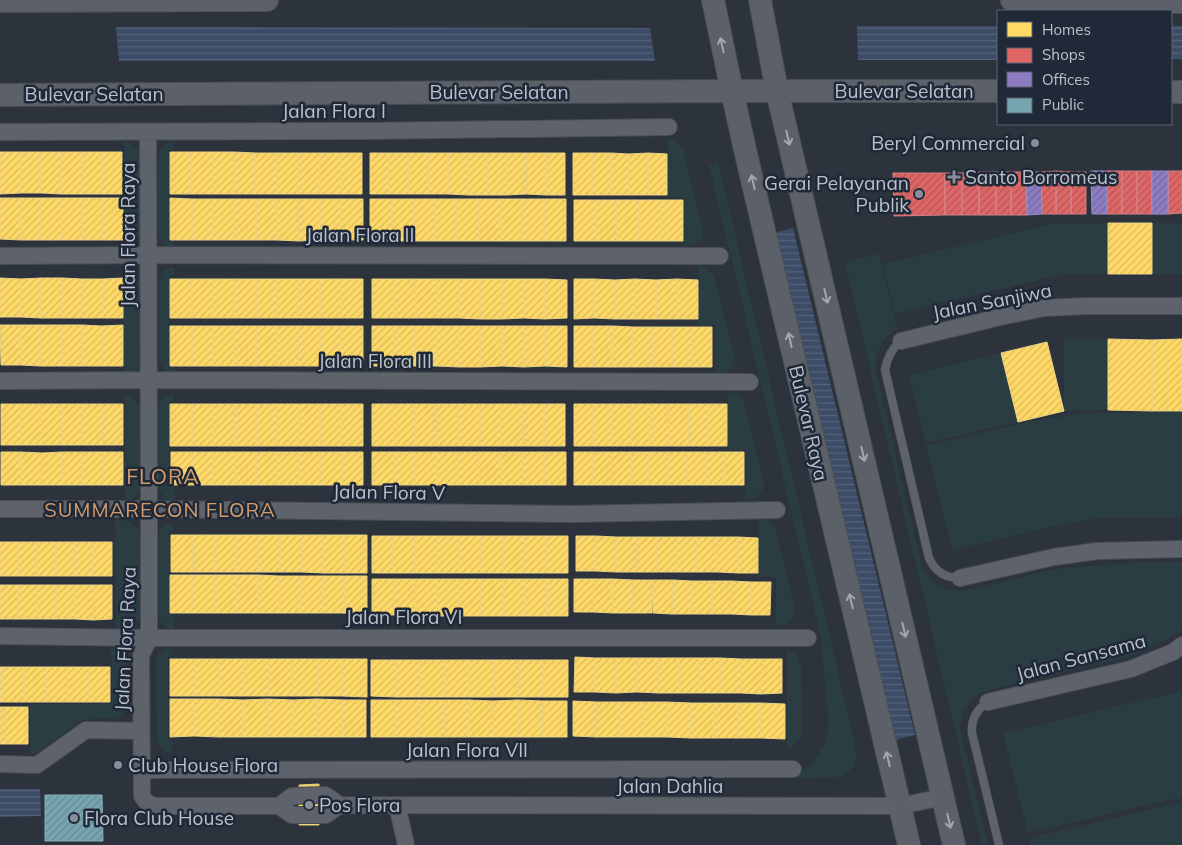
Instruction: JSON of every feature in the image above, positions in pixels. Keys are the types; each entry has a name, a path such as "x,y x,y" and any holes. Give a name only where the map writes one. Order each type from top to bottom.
{"street":[{"path":"0,1 267,0"},
{"name":"Bulevar Raya","path":"713,0 732,90 909,845"},
{"path":"760,0 777,91 818,258 954,845"},
{"path":"1012,0 1182,2"},
{"name":"Bulevar Selatan","path":"0,95 732,90 997,91"},
{"name":"Jalan Flora I","path":"0,132 669,127"},
{"name":"Jalan Flora Raya","path":"148,132 149,638 141,656 142,796 145,802 156,806 279,806 292,815 326,815 340,805 325,795 292,796 279,806"},
{"name":"Jalan Flora II","path":"0,256 720,256"},
{"name":"Jalan Sanjiwa","path":"901,340 1044,308 1182,306"},
{"name":"Jalan Flora III","path":"0,381 750,382"},
{"name":"Jalan Flora V","path":"0,509 572,514 777,510"},
{"path":"960,578 1054,557 1097,551 1182,549"},
{"name":"Jalan Flora VI","path":"0,636 149,638 808,638"},
{"name":"Jalan Sansama","path":"988,702 1131,669 1172,652 1182,645"},
{"path":"0,764 37,765 86,730 141,731"},
{"name":"Jalan Flora VII","path":"141,770 793,769"},
{"name":"Jalan Dahlia","path":"397,805 900,806 943,797"},
{"path":"340,805 397,805 406,845"}],"lane":[{"path":"901,340 891,351 886,364 886,370 929,558 940,573 946,577 960,578"},
{"path":"988,702 978,710 972,721 972,733 999,845"}],"green space":[{"path":"668,138 673,139 683,148 703,230 700,240 692,245 684,246 684,197 667,197"},
{"path":"124,141 129,142 139,151 140,236 132,246 127,248 124,248"},
{"path":"173,142 173,150 169,150 169,242 174,241 174,248 168,248 162,243 158,235 158,155 163,146"},
{"path":"718,162 854,742 855,763 841,777 777,778 798,773 812,765 823,747 827,736 828,717 821,637 709,164"},
{"path":"1108,223 1108,274 1065,274 895,314 883,264 1052,224"},
{"path":"1152,223 1182,223 1182,274 1152,274"},
{"path":"879,254 897,329 881,345 875,367 921,563 927,576 942,588 963,591 1056,569 1143,562 1182,562 1182,629 1166,640 1128,657 988,690 976,696 967,705 960,723 960,730 988,845 982,845 845,262"},
{"path":"699,266 704,267 714,275 735,357 731,368 723,373 715,374 715,325 698,325"},
{"path":"172,267 174,268 174,275 170,276 169,367 174,367 174,374 165,370 159,361 159,280 163,272"},
{"path":"124,269 133,272 139,279 140,364 134,372 124,376"},
{"path":"1064,339 1108,339 1108,410 1064,411"},
{"path":"1001,353 1018,422 926,443 909,375"},
{"path":"728,392 741,397 744,401 764,483 760,494 753,498 745,499 745,450 728,451"},
{"path":"173,394 173,402 169,403 170,487 174,487 174,501 166,499 158,488 158,407 163,399"},
{"path":"125,395 130,396 140,405 140,490 134,498 125,502"},
{"path":"1182,412 1182,517 1098,518 1044,528 952,550 926,446 1018,424 1082,413"},
{"path":"759,518 765,519 775,527 795,609 791,620 787,624 780,626 776,626 776,577 759,577"},
{"path":"115,520 129,522 140,531 141,616 133,624 120,628 116,628"},
{"path":"173,523 173,531 169,531 169,615 174,615 174,629 164,626 158,616 158,535 162,527"},
{"path":"111,648 121,651 126,659 127,704 125,711 116,717 81,721 38,752 30,755 30,704 112,704"},
{"path":"172,648 172,655 168,656 168,740 172,740 173,754 163,750 157,741 156,660 162,651"},
{"path":"787,649 797,655 801,667 802,734 796,743 787,748"},
{"path":"1182,691 1182,797 1028,833 1003,733"},
{"path":"1182,802 1182,845 1031,845 1029,838"}],"water":[{"path":"857,26 997,26 997,60 858,60"},
{"path":"1172,26 1182,26 1182,59 1172,59"},
{"path":"116,27 650,28 655,61 119,61"},
{"path":"793,228 915,735 896,740 774,233"},
{"path":"0,789 40,789 41,816 0,817"}],"building: Homes":[{"path":"0,152 21,152 21,193 0,194"},
{"path":"21,152 41,152 41,193 21,193"},
{"path":"41,152 61,152 61,194 41,193"},
{"path":"61,152 82,152 82,194 61,194"},
{"path":"82,152 102,152 102,194 82,194"},
{"path":"102,152 122,152 122,194 102,194"},
{"path":"170,152 191,152 191,194 170,194"},
{"path":"191,152 213,152 213,194 191,194"},
{"path":"213,152 234,152 234,194 213,194"},
{"path":"234,152 255,153 255,194 234,194"},
{"path":"255,153 277,153 277,194 255,194"},
{"path":"277,153 298,153 298,194 277,194"},
{"path":"298,153 320,153 319,194 298,194"},
{"path":"320,153 341,153 341,194 319,194"},
{"path":"341,153 362,153 362,194 341,194"},
{"path":"370,153 389,153 389,194 370,194"},
{"path":"389,153 409,153 409,194 389,194"},
{"path":"409,153 429,153 429,194 409,194"},
{"path":"429,153 448,153 448,194 429,194"},
{"path":"448,153 468,153 468,195 448,194"},
{"path":"468,153 487,153 487,195 468,195"},
{"path":"487,153 507,153 507,195 487,195"},
{"path":"507,153 527,153 526,194 507,195"},
{"path":"527,153 546,153 546,195 526,194"},
{"path":"546,153 565,153 565,195 546,195"},
{"path":"573,153 592,153 592,195 573,195"},
{"path":"592,153 611,153 611,195 592,195"},
{"path":"611,153 629,154 629,195 611,195"},
{"path":"648,153 667,154 667,195 648,195"},
{"path":"648,153 648,195 629,195 629,154"},
{"path":"0,198 21,198 21,240 0,239"},
{"path":"21,198 41,198 41,240 21,240"},
{"path":"41,198 61,198 62,240 41,240"},
{"path":"61,198 82,198 82,240 62,240"},
{"path":"82,198 102,198 102,240 82,240"},
{"path":"102,198 123,198 123,240 102,240"},
{"path":"170,198 192,199 192,240 170,240"},
{"path":"192,199 213,199 213,240 192,240"},
{"path":"213,199 234,199 234,240 213,240"},
{"path":"234,199 256,199 256,240 234,240"},
{"path":"256,199 277,199 277,240 256,240"},
{"path":"277,199 298,199 299,241 277,240"},
{"path":"298,199 320,199 320,240 299,241"},
{"path":"320,199 341,199 341,240 320,240"},
{"path":"341,199 363,199 363,240 341,240"},
{"path":"370,199 392,199 392,241 370,241"},
{"path":"392,199 414,199 414,241 392,241"},
{"path":"414,199 435,199 435,241 414,241"},
{"path":"435,199 457,199 457,241 435,241"},
{"path":"457,199 479,199 479,241 457,241"},
{"path":"479,199 501,199 501,241 479,241"},
{"path":"501,199 522,199 522,241 501,241"},
{"path":"522,199 544,199 544,241 522,241"},
{"path":"544,199 566,199 566,241 544,241"},
{"path":"574,200 596,200 596,241 574,241"},
{"path":"596,200 617,200 617,241 596,241"},
{"path":"617,200 639,200 639,241 617,241"},
{"path":"639,200 661,200 661,241 639,241"},
{"path":"661,200 683,200 683,241 661,241"},
{"path":"1108,223 1152,223 1152,274 1108,274"},
{"path":"0,278 21,279 21,317 0,317"},
{"path":"41,278 41,318 21,317 21,279"},
{"path":"41,278 62,278 62,318 41,318"},
{"path":"62,278 82,279 82,318 62,318"},
{"path":"123,278 123,318 103,318 103,279"},
{"path":"82,279 103,279 103,318 82,318"},
{"path":"170,279 191,279 192,318 170,318"},
{"path":"191,279 213,279 213,318 192,318"},
{"path":"213,279 234,279 234,318 213,318"},
{"path":"234,279 256,279 256,318 234,318"},
{"path":"256,279 277,279 277,318 256,318"},
{"path":"277,279 298,279 298,318 277,318"},
{"path":"298,279 320,279 320,318 298,318"},
{"path":"320,279 341,279 341,318 320,318"},
{"path":"341,279 363,279 363,318 341,318"},
{"path":"372,279 394,279 394,318 372,318"},
{"path":"394,279 415,279 416,318 394,318"},
{"path":"415,279 437,279 437,318 416,318"},
{"path":"437,279 459,279 459,318 437,318"},
{"path":"459,279 480,279 480,319 459,318"},
{"path":"480,279 502,279 502,319 480,319"},
{"path":"502,279 524,279 524,318 502,319"},
{"path":"524,279 545,279 545,319 524,318"},
{"path":"545,279 567,280 567,318 545,319"},
{"path":"574,279 594,279 594,318 574,319"},
{"path":"594,279 615,280 615,319 594,318"},
{"path":"635,279 635,319 615,319 615,280"},
{"path":"635,279 656,280 656,319 635,319"},
{"path":"677,279 677,319 656,319 656,280"},
{"path":"677,279 698,280 698,319 677,319"},
{"path":"0,325 21,325 21,365 1,365"},
{"path":"21,325 41,325 41,366 21,365"},
{"path":"41,325 62,325 62,366 41,366"},
{"path":"62,325 82,325 82,366 62,366"},
{"path":"82,325 102,326 102,366 82,366"},
{"path":"123,325 123,366 102,366 102,326"},
{"path":"170,326 192,326 192,366 170,366"},
{"path":"192,326 213,326 213,366 192,366"},
{"path":"213,326 234,326 234,366 213,366"},
{"path":"234,326 256,326 256,366 234,366"},
{"path":"256,326 277,326 277,366 256,366"},
{"path":"277,326 299,326 298,366 277,366"},
{"path":"299,326 320,326 320,366 298,366"},
{"path":"320,326 341,326 341,366 320,366"},
{"path":"341,326 363,326 363,366 341,366"},
{"path":"372,326 394,326 394,366 372,366"},
{"path":"394,326 415,326 415,366 394,366"},
{"path":"415,326 437,326 437,366 415,366"},
{"path":"437,326 459,326 459,367 437,366"},
{"path":"459,326 480,326 480,367 459,367"},
{"path":"480,326 502,326 502,366 480,367"},
{"path":"502,326 524,326 524,367 502,366"},
{"path":"524,326 545,326 545,366 524,367"},
{"path":"545,326 567,326 567,367 545,366"},
{"path":"574,326 593,326 593,367 574,367"},
{"path":"593,326 613,326 613,367 593,367"},
{"path":"613,326 633,327 633,367 613,367"},
{"path":"633,327 652,327 653,367 633,367"},
{"path":"652,327 672,327 672,367 653,367"},
{"path":"672,327 692,327 692,367 672,367"},
{"path":"692,327 712,327 712,367 692,367"},
{"path":"1108,339 1152,340 1152,411 1108,410"},
{"path":"1182,339 1182,411 1152,411 1152,340"},
{"path":"1047,342 1064,411 1018,422 1001,353"},
{"path":"1,404 21,404 21,445 1,445"},
{"path":"21,404 41,404 42,445 21,445"},
{"path":"41,404 62,404 62,445 42,445"},
{"path":"62,404 82,404 82,445 62,445"},
{"path":"82,404 102,404 103,445 82,445"},
{"path":"102,404 123,404 123,445 103,445"},
{"path":"170,404 192,404 192,446 170,446"},
{"path":"192,404 213,404 213,446 192,446"},
{"path":"213,404 234,404 235,446 213,446"},
{"path":"234,404 256,404 256,446 235,446"},
{"path":"256,404 277,404 277,446 256,446"},
{"path":"277,404 299,404 299,446 277,446"},
{"path":"299,404 320,404 320,446 299,446"},
{"path":"320,404 341,404 341,446 320,446"},
{"path":"341,404 363,404 363,446 341,446"},
{"path":"372,404 393,404 394,446 372,446"},
{"path":"393,404 415,404 415,446 394,446"},
{"path":"415,404 436,404 437,446 415,446"},
{"path":"436,404 458,404 458,446 437,446"},
{"path":"458,404 480,404 480,446 458,446"},
{"path":"480,404 501,404 501,446 480,446"},
{"path":"501,404 522,404 523,446 501,446"},
{"path":"522,404 544,404 544,446 523,446"},
{"path":"544,404 565,404 565,446 544,446"},
{"path":"574,404 593,404 593,446 574,446"},
{"path":"593,404 612,404 612,446 593,446"},
{"path":"612,404 631,404 631,446 612,446"},
{"path":"631,404 650,404 650,446 631,446"},
{"path":"650,404 669,404 670,446 650,446"},
{"path":"669,404 688,404 689,446 670,446"},
{"path":"688,404 708,404 708,446 689,446"},
{"path":"708,404 727,404 727,446 708,446"},
{"path":"1,452 21,452 21,485 1,485"},
{"path":"21,452 42,453 41,485 21,485"},
{"path":"62,452 82,452 82,485 62,485"},
{"path":"62,452 62,485 41,485 42,453"},
{"path":"82,452 103,452 103,485 82,485"},
{"path":"103,452 123,452 123,485 103,485"},
{"path":"171,452 192,452 192,485 171,485"},
{"path":"192,452 213,452 213,485 192,485"},
{"path":"213,452 235,452 235,485 213,485"},
{"path":"235,452 256,452 256,485 235,485"},
{"path":"256,452 277,452 277,485 256,485"},
{"path":"277,452 299,452 299,485 277,485"},
{"path":"299,452 320,452 320,485 299,485"},
{"path":"320,452 342,452 342,485 320,485"},
{"path":"342,452 363,452 363,485 342,485"},
{"path":"372,452 394,452 394,485 372,485"},
{"path":"394,452 415,452 415,485 394,485"},
{"path":"415,452 437,452 437,485 415,485"},
{"path":"437,452 458,452 458,485 437,485"},
{"path":"458,452 479,452 480,485 458,485"},
{"path":"479,452 501,452 501,485 480,485"},
{"path":"501,452 523,452 523,485 501,485"},
{"path":"523,452 544,452 544,485 523,485"},
{"path":"544,452 566,452 566,485 544,485"},
{"path":"574,452 593,452 593,485 574,485"},
{"path":"593,452 611,452 612,485 593,485"},
{"path":"611,452 631,452 631,485 612,485"},
{"path":"631,452 649,452 649,485 631,485"},
{"path":"649,452 668,452 668,485 649,485"},
{"path":"668,452 687,452 687,485 668,485"},
{"path":"687,452 706,452 706,485 687,485"},
{"path":"706,452 725,452 725,485 706,485"},
{"path":"725,452 744,452 744,485 725,485"},
{"path":"171,535 192,535 193,572 171,572"},
{"path":"192,535 214,535 214,572 193,572"},
{"path":"214,535 236,535 236,572 214,572"},
{"path":"236,535 258,535 258,572 236,572"},
{"path":"258,535 280,535 280,572 258,572"},
{"path":"280,535 302,535 302,572 280,572"},
{"path":"302,535 323,535 323,573 302,572"},
{"path":"323,535 345,535 345,573 323,573"},
{"path":"345,535 367,535 367,573 345,573"},
{"path":"372,536 393,536 393,573 372,573"},
{"path":"393,536 415,536 415,573 393,573"},
{"path":"415,536 437,536 437,573 415,573"},
{"path":"437,536 459,536 459,573 437,573"},
{"path":"459,536 481,536 481,573 459,573"},
{"path":"481,536 503,536 503,573 481,573"},
{"path":"503,536 524,536 524,573 503,573"},
{"path":"524,536 546,536 546,573 524,573"},
{"path":"546,536 568,536 568,573 546,573"},
{"path":"576,536 596,536 596,571 576,571"},
{"path":"596,536 616,537 616,572 596,571"},
{"path":"616,537 637,537 636,572 616,572"},
{"path":"637,537 657,537 657,572 636,572"},
{"path":"657,537 677,537 677,572 657,572"},
{"path":"677,537 697,537 697,572 677,572"},
{"path":"697,537 718,537 717,572 697,572"},
{"path":"718,537 738,537 738,573 717,572"},
{"path":"738,537 758,538 758,573 738,573"},
{"path":"0,542 18,542 18,576 0,576"},
{"path":"18,542 37,542 37,576 18,576"},
{"path":"37,542 56,542 56,576 37,576"},
{"path":"56,542 75,542 74,576 56,576"},
{"path":"75,542 93,542 93,576 74,576"},
{"path":"93,542 112,542 112,576 93,576"},
{"path":"170,575 192,575 192,613 170,613"},
{"path":"192,575 214,575 214,613 192,613"},
{"path":"214,575 236,575 236,613 214,613"},
{"path":"236,575 258,575 258,613 236,613"},
{"path":"258,575 279,576 280,613 258,613"},
{"path":"279,576 301,576 301,613 280,613"},
{"path":"301,576 323,576 323,613 301,613"},
{"path":"323,576 345,576 345,613 323,613"},
{"path":"345,576 367,576 367,613 345,613"},
{"path":"372,579 394,579 394,615 372,615"},
{"path":"394,579 415,579 416,615 394,615"},
{"path":"415,579 437,579 437,616 416,615"},
{"path":"437,579 459,579 459,616 437,616"},
{"path":"459,579 481,579 481,616 459,616"},
{"path":"481,579 503,579 503,616 481,616"},
{"path":"503,579 525,579 525,616 503,616"},
{"path":"525,579 546,579 547,616 525,616"},
{"path":"546,579 568,579 568,616 547,616"},
{"path":"574,579 594,579 593,612 574,612"},
{"path":"594,579 613,579 613,613 593,612"},
{"path":"613,579 633,580 632,613 613,613"},
{"path":"633,580 653,580 652,613 632,613"},
{"path":"653,580 673,580 672,614 653,613"},
{"path":"673,580 692,581 692,614 672,614"},
{"path":"692,581 712,581 712,614 692,614"},
{"path":"712,581 732,581 731,614 712,614"},
{"path":"732,581 751,582 751,615 731,614"},
{"path":"751,582 771,582 770,615 751,615"},
{"path":"0,585 18,585 18,619 0,619"},
{"path":"18,585 37,585 37,619 18,619"},
{"path":"37,585 56,585 56,619 37,619"},
{"path":"56,585 75,585 75,619 56,619"},
{"path":"75,585 94,585 93,620 75,619"},
{"path":"94,585 112,585 112,619 93,620"},
{"path":"575,657 595,658 595,692 574,692"},
{"path":"595,658 616,658 616,693 595,692"},
{"path":"616,658 637,658 637,692 616,693"},
{"path":"637,658 658,658 658,693 637,692"},
{"path":"658,658 679,658 679,693 658,693"},
{"path":"679,658 699,658 699,693 679,693"},
{"path":"699,658 720,658 720,693 699,693"},
{"path":"720,658 741,659 741,693 720,693"},
{"path":"170,659 195,659 195,696 170,696"},
{"path":"195,659 219,659 219,696 195,696"},
{"path":"219,659 244,659 244,696 219,696"},
{"path":"244,659 269,659 269,696 244,696"},
{"path":"269,659 293,659 293,696 269,696"},
{"path":"293,659 318,659 318,696 293,696"},
{"path":"318,659 342,659 342,696 318,696"},
{"path":"342,659 367,659 367,697 342,696"},
{"path":"741,659 762,659 761,694 741,693"},
{"path":"762,659 782,659 782,693 761,694"},
{"path":"371,660 396,660 396,697 371,696"},
{"path":"396,660 420,660 420,697 396,697"},
{"path":"420,660 445,660 445,697 420,697"},
{"path":"445,660 469,660 469,697 445,697"},
{"path":"469,660 494,660 494,697 469,697"},
{"path":"494,660 519,660 518,697 494,697"},
{"path":"519,660 543,660 543,697 518,697"},
{"path":"543,660 568,660 568,697 543,697"},
{"path":"0,667 3,667 3,702 0,702"},
{"path":"3,667 24,667 24,702 3,702"},
{"path":"24,667 46,667 46,702 24,702"},
{"path":"46,667 67,667 68,702 46,702"},
{"path":"67,667 89,667 89,702 68,702"},
{"path":"89,667 110,667 110,702 89,702"},
{"path":"170,699 194,699 194,736 170,737"},
{"path":"194,699 219,699 219,737 194,736"},
{"path":"219,699 243,700 243,737 219,737"},
{"path":"268,699 268,737 243,737 243,700"},
{"path":"268,699 293,700 293,737 268,737"},
{"path":"317,699 317,737 293,737 293,700"},
{"path":"317,699 342,700 342,737 317,737"},
{"path":"342,700 366,700 366,737 342,737"},
{"path":"371,700 395,700 395,737 371,737"},
{"path":"395,700 420,700 420,737 395,737"},
{"path":"420,700 444,700 445,737 420,737"},
{"path":"444,700 469,700 469,737 445,737"},
{"path":"469,700 493,701 494,737 469,737"},
{"path":"518,700 543,701 542,737 518,737"},
{"path":"518,700 518,737 494,737 493,701"},
{"path":"543,701 567,701 567,737 542,737"},
{"path":"573,701 597,702 596,737 573,736"},
{"path":"597,702 620,702 620,737 596,737"},
{"path":"620,702 644,702 644,737 620,737"},
{"path":"644,702 667,702 667,737 644,737"},
{"path":"667,702 691,703 690,738 667,737"},
{"path":"691,703 714,703 714,738 690,738"},
{"path":"714,703 738,703 738,738 714,738"},
{"path":"738,703 761,703 761,738 738,738"},
{"path":"761,703 785,704 785,739 761,738"},
{"path":"0,707 5,707 6,744 0,744"},
{"path":"5,707 28,707 28,744 6,744"},
{"name":"Pos Flora","path":"319,784 319,825 299,825 299,785"}],"building: Shops":[{"path":"1056,171 1056,214 1042,214 1041,172"},
{"path":"1056,171 1071,172 1071,214 1056,214"},
{"path":"1107,171 1122,171 1122,214 1107,214"},
{"path":"1122,171 1137,171 1137,214 1122,214"},
{"path":"1137,171 1152,171 1152,214 1137,214"},
{"path":"1168,171 1182,171 1182,213 1168,214"},
{"path":"979,172 979,215 962,215 962,173"},
{"path":"979,172 996,172 996,215 979,215"},
{"path":"996,172 1011,172 1011,215 996,215"},
{"path":"1011,172 1026,172 1027,215 1011,215"},
{"path":"1071,172 1086,172 1086,214 1071,214"},
{"name":"Gerai Pelayanan Publik","path":"893,173 945,173 945,215 894,216"},
{"path":"945,173 962,173 962,215 945,215"}],"building: Offices":[{"path":"1091,171 1107,171 1107,214 1092,214"},
{"path":"1152,171 1168,171 1168,214 1152,214"},
{"path":"1026,172 1041,172 1042,214 1027,215"}],"building: Public":[{"name":"Flora Club House","path":"45,795 102,795 103,841 45,841"}],"place":[{"name":"Beryl Commercial","path":"1035,143"},
{"name":"Santo Borromeus","path":"954,177"},
{"name":"Gerai Pelayanan Publik","path":"919,194"},
{"name":"Club House Flora","path":"118,765"},
{"name":"Pos Flora","path":"309,805"},
{"name":"Flora Club House","path":"74,818"}],"district":[{"name":"FLORA","path":"163,477"},
{"name":"SUMMARECON FLORA","path":"160,510"}]}
